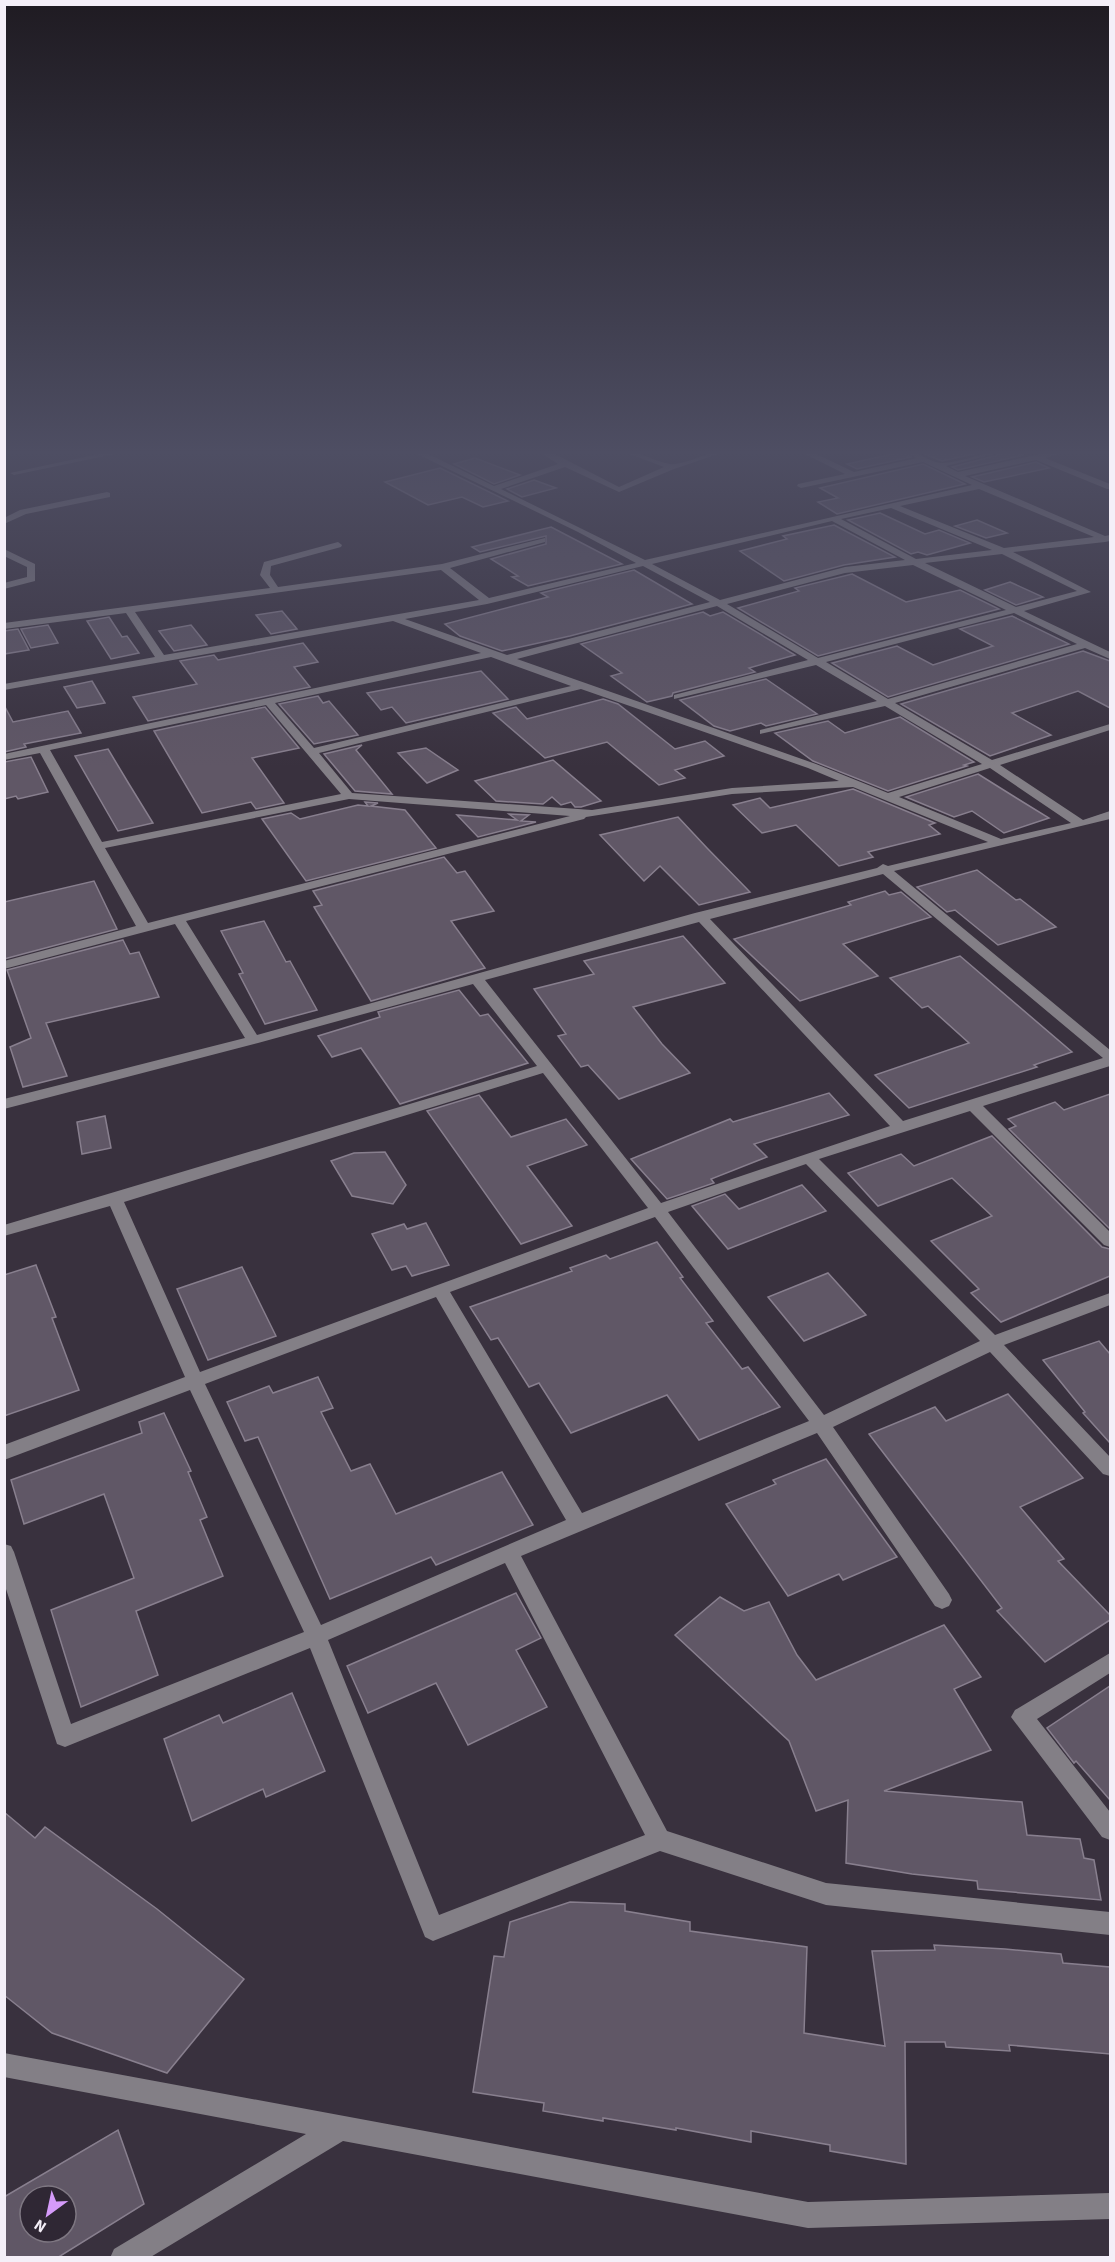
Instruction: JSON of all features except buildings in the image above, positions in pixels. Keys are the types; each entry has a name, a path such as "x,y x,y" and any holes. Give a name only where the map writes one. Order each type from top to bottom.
{"street":[{"path":"4,586 32,579 32,566 11,556"},
{"path":"276,590 265,575 267,564 299,556"},
{"path":"4,626 443,567 485,556"},
{"path":"627,556 717,602 989,764 1081,824"},
{"path":"4,687 487,602 678,556"},
{"path":"903,556 1110,656"},
{"path":"505,659 845,570 967,556"},
{"path":"678,697 1084,593 1086,590 1013,556"},
{"path":"443,567 487,602"},
{"path":"129,610 161,658"},
{"path":"396,618 490,654 812,766 999,842"},
{"path":"764,732 884,703 1110,642"},
{"path":"4,757 490,654"},
{"path":"311,752 582,686"},
{"path":"269,702 349,796"},
{"path":"887,797 1110,727"},
{"path":"44,749 144,928"},
{"path":"4,965 592,814 732,791 855,783"},
{"path":"98,846 349,796 592,814"},
{"path":"4,1104 253,1040 700,916 883,868 1081,824 1110,815"},
{"path":"883,868 1110,1057"},
{"path":"700,916 900,1127"},
{"path":"179,920 253,1040"},
{"path":"476,978 548,1067 821,1425 942,1600"},
{"path":"4,1453 440,1289 658,1210 808,1157 1110,1062"},
{"path":"4,1231 548,1067"},
{"path":"974,1106 1110,1241"},
{"path":"808,1157 992,1343 1110,1468"},
{"path":"115,1199 195,1381 316,1636 433,1929 660,1840 826,1894 1110,1924"},
{"path":"440,1289 578,1523"},
{"path":"4,1552 65,1737 316,1636 578,1523 821,1425 992,1343 1110,1299"},
{"path":"509,1552 660,1840"},
{"path":"1110,1662 1022,1717 1110,1829"},
{"path":"4,2065 808,2215 1110,2206"},
{"path":"123,2258 340,2128"}]}
